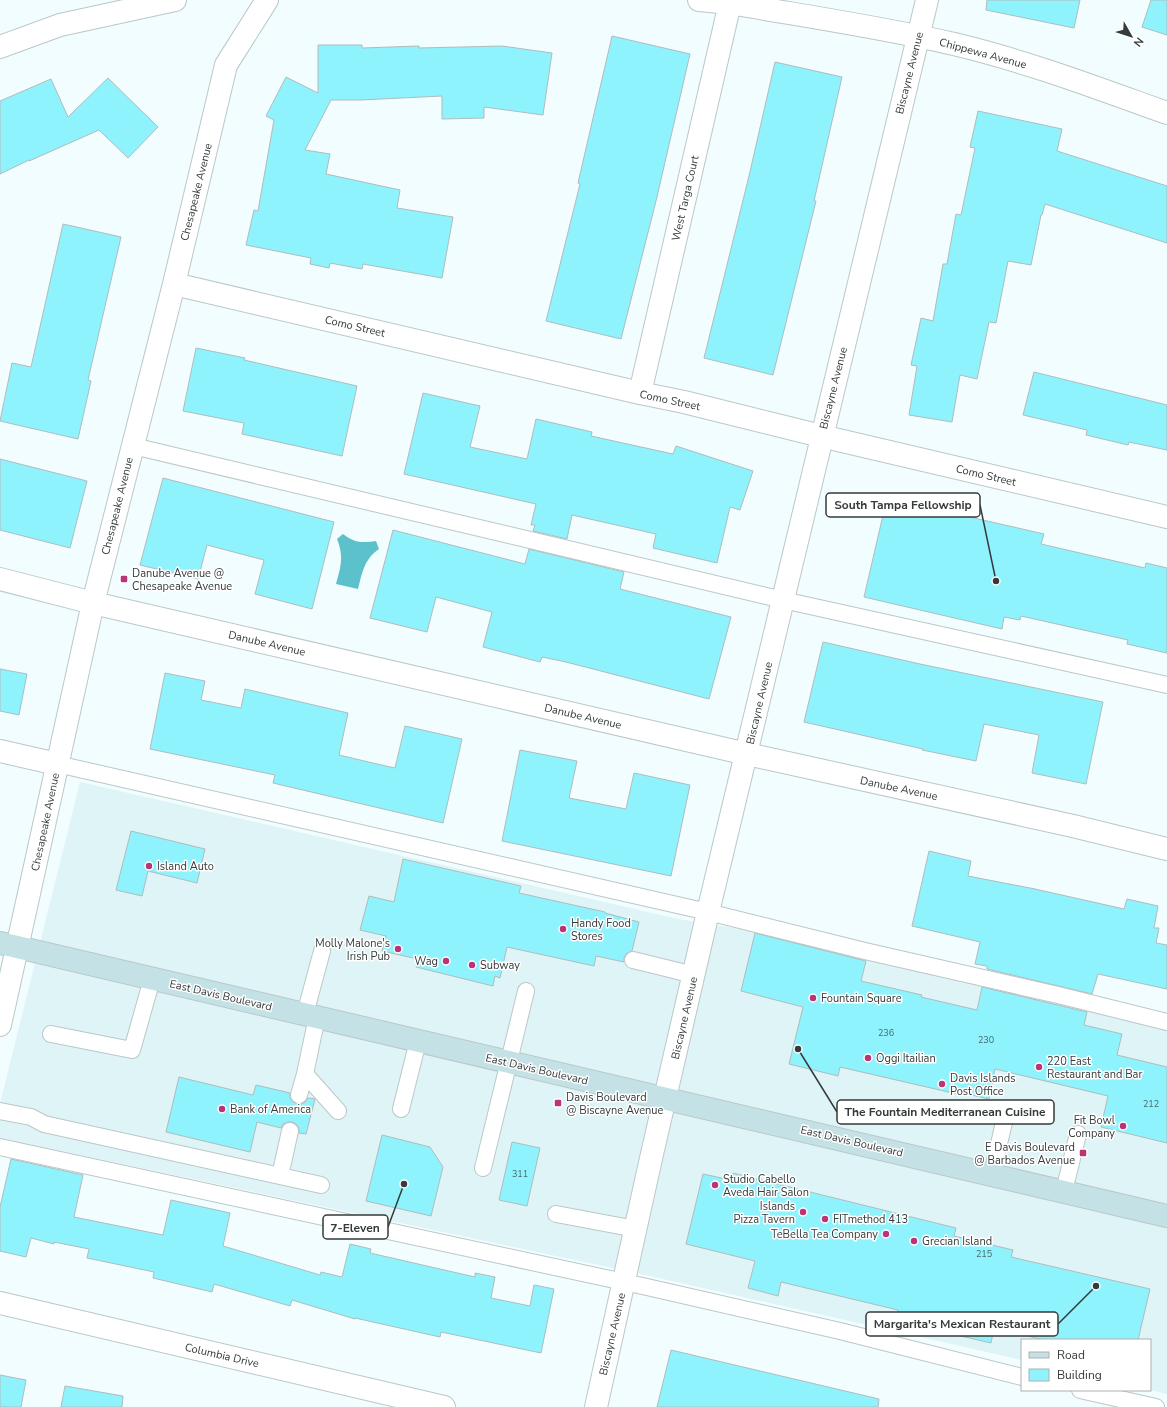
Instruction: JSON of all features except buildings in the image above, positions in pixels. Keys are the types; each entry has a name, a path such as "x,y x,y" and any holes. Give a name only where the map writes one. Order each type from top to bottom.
{"street":[{"path":"0,46 60,26 175,0"},
{"name":"Chesapeake Avenue","path":"0,1025 9,945 57,764 93,603 174,284 226,65 267,0"},
{"name":"Chippewa Avenue","path":"699,0 730,3 954,44 1060,75 1167,113"},
{"name":"Biscayne Avenue","path":"596,1407 652,1154 708,912 747,754 821,436 927,0"},
{"name":"West Targa Court","path":"640,393 730,3"},
{"name":"Como Street","path":"174,284 684,402 821,436 1167,517"},
{"name":"Danube Avenue","path":"0,579 93,603 747,754 1073,826 1167,849"},
{"path":"0,751 57,764"},
{"name":"East Davis Boulevard","path":"9,945 1167,1216"},
{"name":"Columbia Drive","path":"0,1303 444,1407"}],"lane":[{"path":"133,446 783,600 1167,685"},
{"path":"57,764 708,912 865,951 1058,995 1167,1022"},
{"path":"299,1095 304,1074 311,1016 322,952"},
{"path":"633,960 694,975"},
{"path":"51,1034 132,1050 152,979"},
{"path":"483,1168 526,991"},
{"path":"401,1109 418,1041"},
{"path":"304,1074 338,1111"},
{"path":"0,1111 31,1117 44,1124 320,1185"},
{"path":"992,1174 1005,1118"},
{"path":"280,1176 290,1130"},
{"path":"1064,1191 1078,1134"},
{"path":"0,1147 624,1282 840,1332 1021,1377"},
{"path":"556,1214 636,1229"},
{"path":"1084,1391 1156,1407"}],"shaded area":[{"path":"80,782 678,919 804,939 1167,1025 1167,1394 1151,1390 1151,1339 1021,1339 1021,1360 650,1276 0,1138 0,1104"}],"water":[{"path":"343,534 359,542 376,541 379,549 367,562 362,572 358,589 336,584 341,562 337,539"}],"place":[{"name":"Danube Avenue @ Chesapeake Avenue","path":"124,579"},
{"name":"South Tampa Fellowship","path":"996,581"},
{"name":"Island Auto","path":"149,866"},
{"name":"Handy Food Stores","path":"563,929"},
{"name":"Molly Malone's Irish Pub","path":"398,949"},
{"name":"Wag","path":"446,961"},
{"name":"Subway","path":"472,965"},
{"name":"Fountain Square","path":"813,998"},
{"name":"The Fountain Mediterranean Cuisine","path":"798,1049"},
{"name":"Oggi Itailian","path":"868,1058"},
{"name":"220 East Restaurant and Bar","path":"1039,1067"},
{"name":"Davis Islands Post Office","path":"942,1084"},
{"name":"Davis Boulevard @ Biscayne Avenue","path":"558,1103"},
{"name":"Bank of America","path":"222,1109"},
{"name":"Fit Bowl Company","path":"1123,1126"},
{"name":"E Davis Boulevard @ Barbados Avenue","path":"1083,1153"},
{"name":"7-Eleven","path":"404,1184"},
{"name":"Studio Cabello Aveda Hair Salon","path":"715,1185"},
{"name":"Islands Pizza Tavern","path":"803,1212"},
{"name":"FITmethod 413","path":"825,1219"},
{"name":"TeBella Tea Company","path":"886,1234"},
{"name":"Grecian Island","path":"914,1241"},
{"name":"Margarita's Mexican Restaurant","path":"1096,1286"}]}
